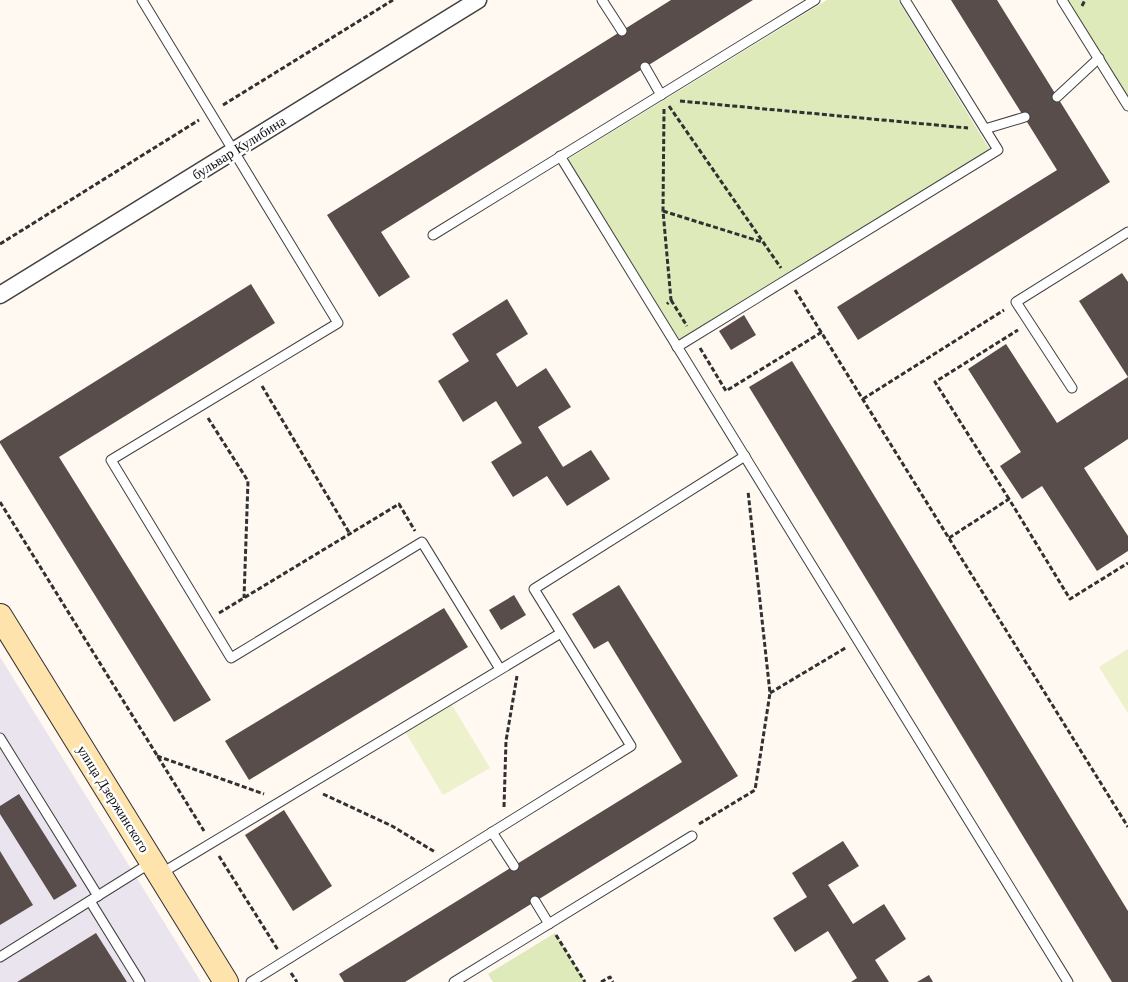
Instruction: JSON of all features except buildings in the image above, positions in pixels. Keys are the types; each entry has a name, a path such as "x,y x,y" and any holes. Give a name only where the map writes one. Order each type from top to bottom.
{"main road":[{"name":"улица Дзержинского","path":"2,623 226,982"}],"street":[{"name":"бульвар Кулибина","path":"0,295 478,0"}],"lane":[{"path":"142,0 338,323 111,460 231,658 422,542 500,670"},
{"path":"602,0 622,31"},
{"path":"433,234 560,156 663,97 815,0"},
{"path":"677,347 998,150 905,0"},
{"path":"1062,0 1128,106"},
{"path":"1057,97 1099,58"},
{"path":"645,67 663,97"},
{"path":"985,129 1024,117"},
{"path":"560,156 1068,982"},
{"path":"1072,388 1016,302 1128,232"},
{"path":"251,982 631,746 534,589 745,456"},
{"path":"0,956 94,898 211,843 561,633"},
{"path":"0,738 94,898 140,982"},
{"path":"492,832 514,866"},
{"path":"454,982 692,836"},
{"path":"535,901 549,924"}],"path":[{"path":"663,97 985,129"},
{"path":"658,315 671,300 663,210 663,97"},
{"path":"663,97 788,278 1128,827"},
{"path":"663,210 762,242"},
{"path":"863,398 1016,302"},
{"path":"1029,323 935,382 1070,599 1128,563"},
{"path":"726,391 822,332"},
{"path":"255,374 350,534"},
{"path":"200,406 248,481 244,598"},
{"path":"698,825 755,790 770,693 745,456"},
{"path":"949,538 1009,499"},
{"path":"0,502 297,982"},
{"path":"208,620 399,504 422,542"},
{"path":"770,693 858,641"},
{"path":"504,825 506,740 520,657"},
{"path":"157,755 281,801"},
{"path":"306,786 392,826 448,860"},
{"path":"556,933 585,982"},
{"path":"601,982 610,977 613,982"}],"shaded area":[{"path":"0,657 201,982 0,982"}],"green space":[{"path":"827,0 898,0 990,150 680,341 568,159"},
{"path":"1066,0 1128,0 1128,100"},
{"path":"1128,649 1128,713 1099,667"},
{"path":"449,700 490,768 443,795 403,728"},
{"path":"555,933 585,982 493,982 488,974"}]}
